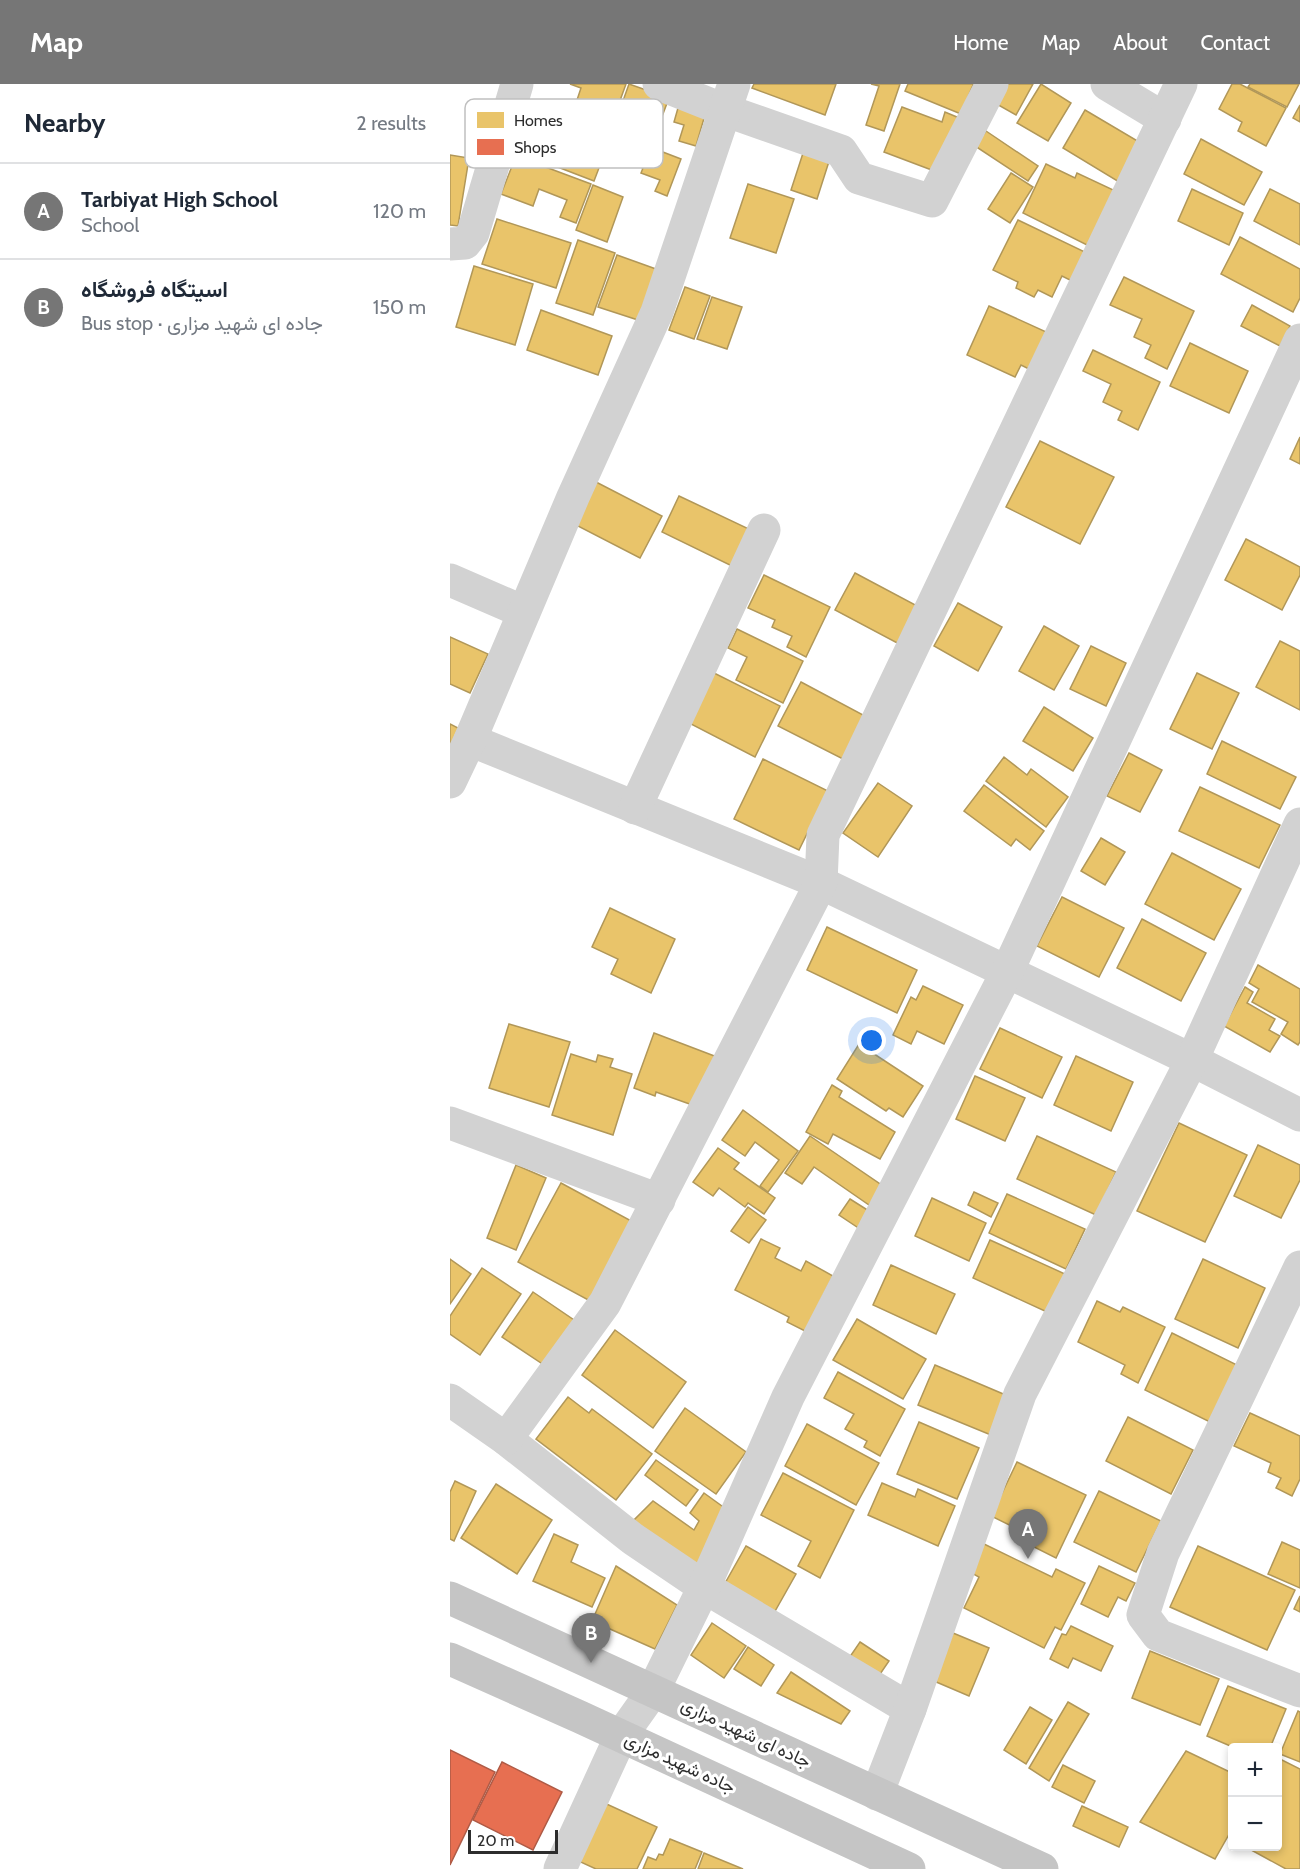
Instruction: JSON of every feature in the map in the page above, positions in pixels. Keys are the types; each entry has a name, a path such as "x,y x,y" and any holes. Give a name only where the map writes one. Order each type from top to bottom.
{"main road":[{"name":"جاده ای شهید مزاری","path":"450,1598 1042,1869"},
{"name":"جاده شهید مزاری","path":"450,1659 909,1869"}],"street":[{"path":"513,99 517,84"},
{"path":"659,84 731,97 841,151 859,178 932,201 992,84"},
{"path":"1107,84 1165,118"},
{"path":"506,1439 605,1303 821,883 823,835 1181,84"},
{"path":"450,782 573,497 657,312 731,97"},
{"path":"450,244 465,243 473,233 492,168"},
{"path":"560,1869 621,1736 653,1691 704,1587 788,1397 1006,972 1300,340"},
{"path":"635,808 764,530"},
{"path":"450,580 524,612"},
{"path":"470,740 821,883 1192,1060 1300,1115"},
{"path":"877,1794 910,1709 1020,1394 1192,1060 1300,824"},
{"path":"450,1123 659,1200"},
{"path":"1300,1267 1163,1553 1143,1615 1158,1635 1300,1691"},
{"path":"450,1400 506,1439 633,1539 704,1587 910,1709"}],"building: Homes":[{"path":"570,84 626,84 621,99 577,99 581,88"},
{"path":"629,84 669,98 663,114 663,99 624,99"},
{"path":"754,84 836,84 825,115 752,88"},
{"path":"871,84 900,84 884,131 866,125 879,86"},
{"path":"908,84 983,84 981,89 973,85 961,114 905,91"},
{"path":"1003,84 1033,84 1016,115 993,102"},
{"path":"1041,84 1071,103 1048,141 1017,123"},
{"path":"1232,84 1240,84 1286,108 1266,146 1238,131 1242,122 1219,109"},
{"path":"1250,84 1299,84 1287,107 1248,87"},
{"path":"680,101 707,108 696,146 679,141 684,125 674,122"},
{"path":"1300,105 1300,122 1293,118"},
{"path":"902,107 942,122 945,112 964,120 937,172 884,152"},
{"path":"1085,110 1146,146 1124,185 1063,148"},
{"path":"986,131 1038,166 1028,181 975,146"},
{"path":"1201,139 1262,172 1244,205 1184,174"},
{"path":"806,144 832,152 817,199 791,190"},
{"path":"663,152 681,159 667,196 655,191 660,180 641,173 643,168 663,168"},
{"path":"450,155 465,157 465,168 467,168 458,226 450,225"},
{"path":"1046,164 1075,178 1077,173 1124,195 1097,250 1023,213"},
{"path":"511,168 548,168 591,184 576,223 560,217 567,200 539,189 533,206 501,194"},
{"path":"560,168 599,168 594,181"},
{"path":"1011,173 1033,187 1010,223 988,209"},
{"path":"748,184 794,199 776,253 730,238"},
{"path":"593,185 623,197 607,242 576,230"},
{"path":"1192,189 1243,213 1229,245 1178,221"},
{"path":"1270,189 1300,204 1300,245 1254,221"},
{"path":"497,219 571,243 556,288 482,264"},
{"path":"1018,220 1087,253 1074,282 1062,276 1052,297 1038,290 1034,297 1016,288 1018,282 993,270"},
{"path":"1240,237 1300,269 1300,298 1293,312 1221,274"},
{"path":"578,240 615,253 593,315 556,303"},
{"path":"617,255 656,269 638,320 598,307"},
{"path":"474,266 533,284 515,345 456,327"},
{"path":"1124,277 1194,311 1167,369 1145,358 1151,345 1134,337 1142,319 1110,305"},
{"path":"685,287 710,296 694,339 669,330"},
{"path":"712,297 742,307 727,349 697,339"},
{"path":"1252,305 1290,326 1280,346 1241,326"},
{"path":"989,306 1055,336 1029,369 1021,365 1015,377 967,355"},
{"path":"541,310 612,336 598,375 527,350"},
{"path":"1190,343 1248,371 1229,413 1170,386"},
{"path":"1093,350 1160,382 1138,430 1118,420 1122,411 1103,402 1111,384 1083,371"},
{"path":"1300,437 1300,464 1290,459"},
{"path":"1040,441 1114,477 1080,544 1006,507"},
{"path":"596,482 662,516 640,558 574,524"},
{"path":"679,496 751,530 734,567 662,532"},
{"path":"1246,539 1300,567 1300,575 1282,610 1225,580"},
{"path":"855,573 921,608 901,645 835,610"},
{"path":"764,575 830,607 806,657 787,647 792,636 772,627 775,620 748,608"},
{"path":"958,603 1002,627 978,671 934,646"},
{"path":"1044,626 1079,646 1054,690 1019,671"},
{"path":"737,629 803,661 783,703 736,680 747,657 728,648"},
{"path":"450,637 488,654 470,693 450,684"},
{"path":"1280,641 1300,651 1300,710 1256,687"},
{"path":"1091,646 1126,663 1106,706 1070,689"},
{"path":"714,673 780,706 755,757 689,723"},
{"path":"1197,673 1239,693 1212,749 1170,729"},
{"path":"801,682 865,716 843,759 778,726"},
{"path":"1044,707 1093,738 1073,771 1023,741"},
{"path":"450,724 460,729 450,751"},
{"path":"1222,741 1296,777 1280,809 1207,774"},
{"path":"1129,753 1162,770 1140,812 1107,796"},
{"path":"1004,757 1027,775 1031,769 1068,797 1046,827 986,781"},
{"path":"763,759 828,791 799,850 734,819"},
{"path":"878,783 912,806 878,857 843,833"},
{"path":"984,785 1044,831 1030,850 1016,839 1011,846 964,811"},
{"path":"1200,787 1280,825 1259,868 1179,831"},
{"path":"1101,838 1125,852 1105,885 1081,871"},
{"path":"1172,853 1241,889 1214,940 1145,904"},
{"path":"1062,897 1124,928 1099,977 1037,946"},
{"path":"610,908 675,939 651,993 611,974 618,959 592,947"},
{"path":"1142,919 1206,953 1181,1001 1117,968"},
{"path":"827,927 917,970 897,1013 807,970"},
{"path":"1258,965 1300,989 1300,1042 1298,1045 1281,1034 1288,1022 1252,1002 1259,989 1249,983"},
{"path":"923,986 963,1005 944,1044 917,1031 911,1044 893,1035 911,997 916,1000"},
{"path":"1245,987 1253,992 1247,1003 1275,1019 1269,1030 1280,1036 1270,1052 1224,1026"},
{"path":"509,1024 570,1042 549,1107 489,1088"},
{"path":"1000,1028 1062,1057 1042,1098 980,1069"},
{"path":"654,1033 717,1057 698,1107 656,1092 655,1096 634,1088"},
{"path":"859,1044 923,1086 903,1117 889,1108 886,1111 837,1079"},
{"path":"571,1054 596,1062 598,1055 613,1059 610,1067 632,1074 613,1135 552,1115"},
{"path":"1076,1056 1133,1082 1111,1131 1054,1105"},
{"path":"975,1076 1025,1098 1005,1141 956,1119"},
{"path":"832,1085 842,1091 839,1097 895,1132 880,1159 833,1134 828,1144 806,1132"},
{"path":"743,1110 798,1151 768,1192 760,1186 779,1160 755,1142 745,1156 722,1140"},
{"path":"1179,1123 1247,1155 1205,1242 1137,1211"},
{"path":"810,1136 883,1186 869,1205 814,1167 802,1184 785,1173"},
{"path":"1037,1136 1116,1172 1096,1215 1017,1179"},
{"path":"1258,1145 1300,1165 1300,1180 1281,1218 1234,1196"},
{"path":"718,1148 739,1163 734,1169 775,1198 764,1214 748,1203 745,1207 719,1188 713,1196 693,1182"},
{"path":"516,1165 546,1178 516,1250 487,1238"},
{"path":"561,1183 635,1223 592,1302 518,1262"},
{"path":"974,1192 998,1203 991,1217 968,1205"},
{"path":"1007,1194 1085,1229 1066,1269 989,1233"},
{"path":"932,1198 986,1223 969,1261 915,1236"},
{"path":"850,1199 877,1216 866,1233 839,1215"},
{"path":"748,1207 766,1220 749,1243 731,1231"},
{"path":"761,1239 780,1248 775,1258 801,1271 806,1261 833,1276 805,1331 787,1322 789,1317 735,1290"},
{"path":"990,1240 1065,1274 1047,1312 973,1278"},
{"path":"450,1259 471,1274 450,1304"},
{"path":"1203,1259 1265,1288 1238,1348 1175,1319"},
{"path":"891,1265 955,1294 936,1334 873,1305"},
{"path":"482,1268 521,1294 480,1355 450,1334 450,1316"},
{"path":"533,1292 574,1320 544,1365 502,1337"},
{"path":"1097,1301 1120,1312 1123,1307 1165,1327 1138,1383 1121,1374 1125,1365 1078,1342"},
{"path":"857,1319 926,1359 903,1399 833,1360"},
{"path":"615,1330 686,1382 653,1428 582,1375"},
{"path":"1172,1333 1237,1365 1210,1422 1145,1390"},
{"path":"935,1365 1008,1396 991,1435 918,1405"},
{"path":"838,1372 905,1409 880,1456 864,1447 867,1441 845,1429 854,1414 824,1398"},
{"path":"568,1397 589,1413 592,1409 652,1454 616,1500 536,1439"},
{"path":"685,1408 746,1452 716,1494 655,1451"},
{"path":"1250,1413 1300,1436 1300,1479 1292,1496 1276,1488 1281,1478 1268,1472 1271,1463 1234,1446"},
{"path":"1128,1417 1193,1450 1171,1494 1106,1461"},
{"path":"919,1422 979,1448 957,1499 897,1474"},
{"path":"807,1424 879,1463 856,1505 785,1466"},
{"path":"656,1460 698,1490 686,1506 645,1475"},
{"path":"1017,1462 1086,1495 1056,1558 1034,1547 1038,1539 991,1516"},
{"path":"783,1473 854,1510 820,1578 798,1566 811,1541 761,1515"},
{"path":"455,1481 476,1491 454,1541 450,1539 450,1492"},
{"path":"882,1483 915,1497 918,1489 955,1506 938,1546 868,1515"},
{"path":"496,1484 552,1520 517,1574 461,1538"},
{"path":"1099,1491 1161,1521 1136,1572 1074,1542"},
{"path":"704,1493 726,1509 698,1566 633,1521 653,1501 694,1530 699,1521 690,1513"},
{"path":"554,1534 578,1545 571,1562 605,1578 592,1607 533,1581"},
{"path":"1282,1542 1300,1550 1300,1588 1268,1574"},
{"path":"982,1543 1052,1577 1056,1569 1085,1583 1061,1630 1055,1627 1044,1648 964,1608 979,1577 968,1571"},
{"path":"746,1546 796,1574 774,1613 724,1585"},
{"path":"1198,1546 1295,1590 1267,1650 1170,1607"},
{"path":"616,1566 677,1605 655,1649 592,1621"},
{"path":"1099,1566 1135,1583 1126,1601 1118,1597 1108,1617 1081,1604"},
{"path":"1300,1596 1300,1612 1294,1609"},
{"path":"712,1623 746,1646 724,1678 691,1655"},
{"path":"1071,1626 1113,1646 1101,1671 1073,1658 1068,1668 1050,1659 1062,1634 1066,1635"},
{"path":"953,1633 989,1648 969,1696 934,1681"},
{"path":"860,1642 889,1661 876,1680 847,1661"},
{"path":"748,1647 774,1665 761,1686 734,1669"},
{"path":"1150,1651 1219,1679 1200,1725 1132,1698"},
{"path":"791,1672 850,1711 841,1724 777,1693"},
{"path":"1228,1686 1286,1709 1272,1743 1228,1743 1228,1745 1207,1736"},
{"path":"1068,1702 1089,1714 1049,1781 1029,1768"},
{"path":"1030,1707 1052,1720 1026,1764 1004,1750"},
{"path":"1298,1711 1300,1712 1300,1762 1282,1755 1282,1749"},
{"path":"1186,1751 1228,1771 1228,1836 1215,1859 1140,1822"},
{"path":"1282,1760 1300,1769 1300,1869 1286,1869 1253,1851 1282,1851"},
{"path":"1063,1765 1095,1781 1084,1803 1052,1787"},
{"path":"600,1801 657,1827 637,1869 596,1869 574,1859"},
{"path":"1082,1806 1128,1827 1119,1847 1073,1826"},
{"path":"670,1839 702,1852 695,1869 643,1869 648,1857 656,1860 659,1854 663,1855"},
{"path":"704,1853 743,1869 698,1869"}],"building: Shops":[{"path":"450,1750 495,1772 450,1865"},
{"path":"502,1762 562,1792 533,1850 473,1820"}],"place":[{"name":"Tarbiyat High School","path":"1028,1559"},
{"name":"اسیتگاه فروشگاه","path":"591,1663"}]}
